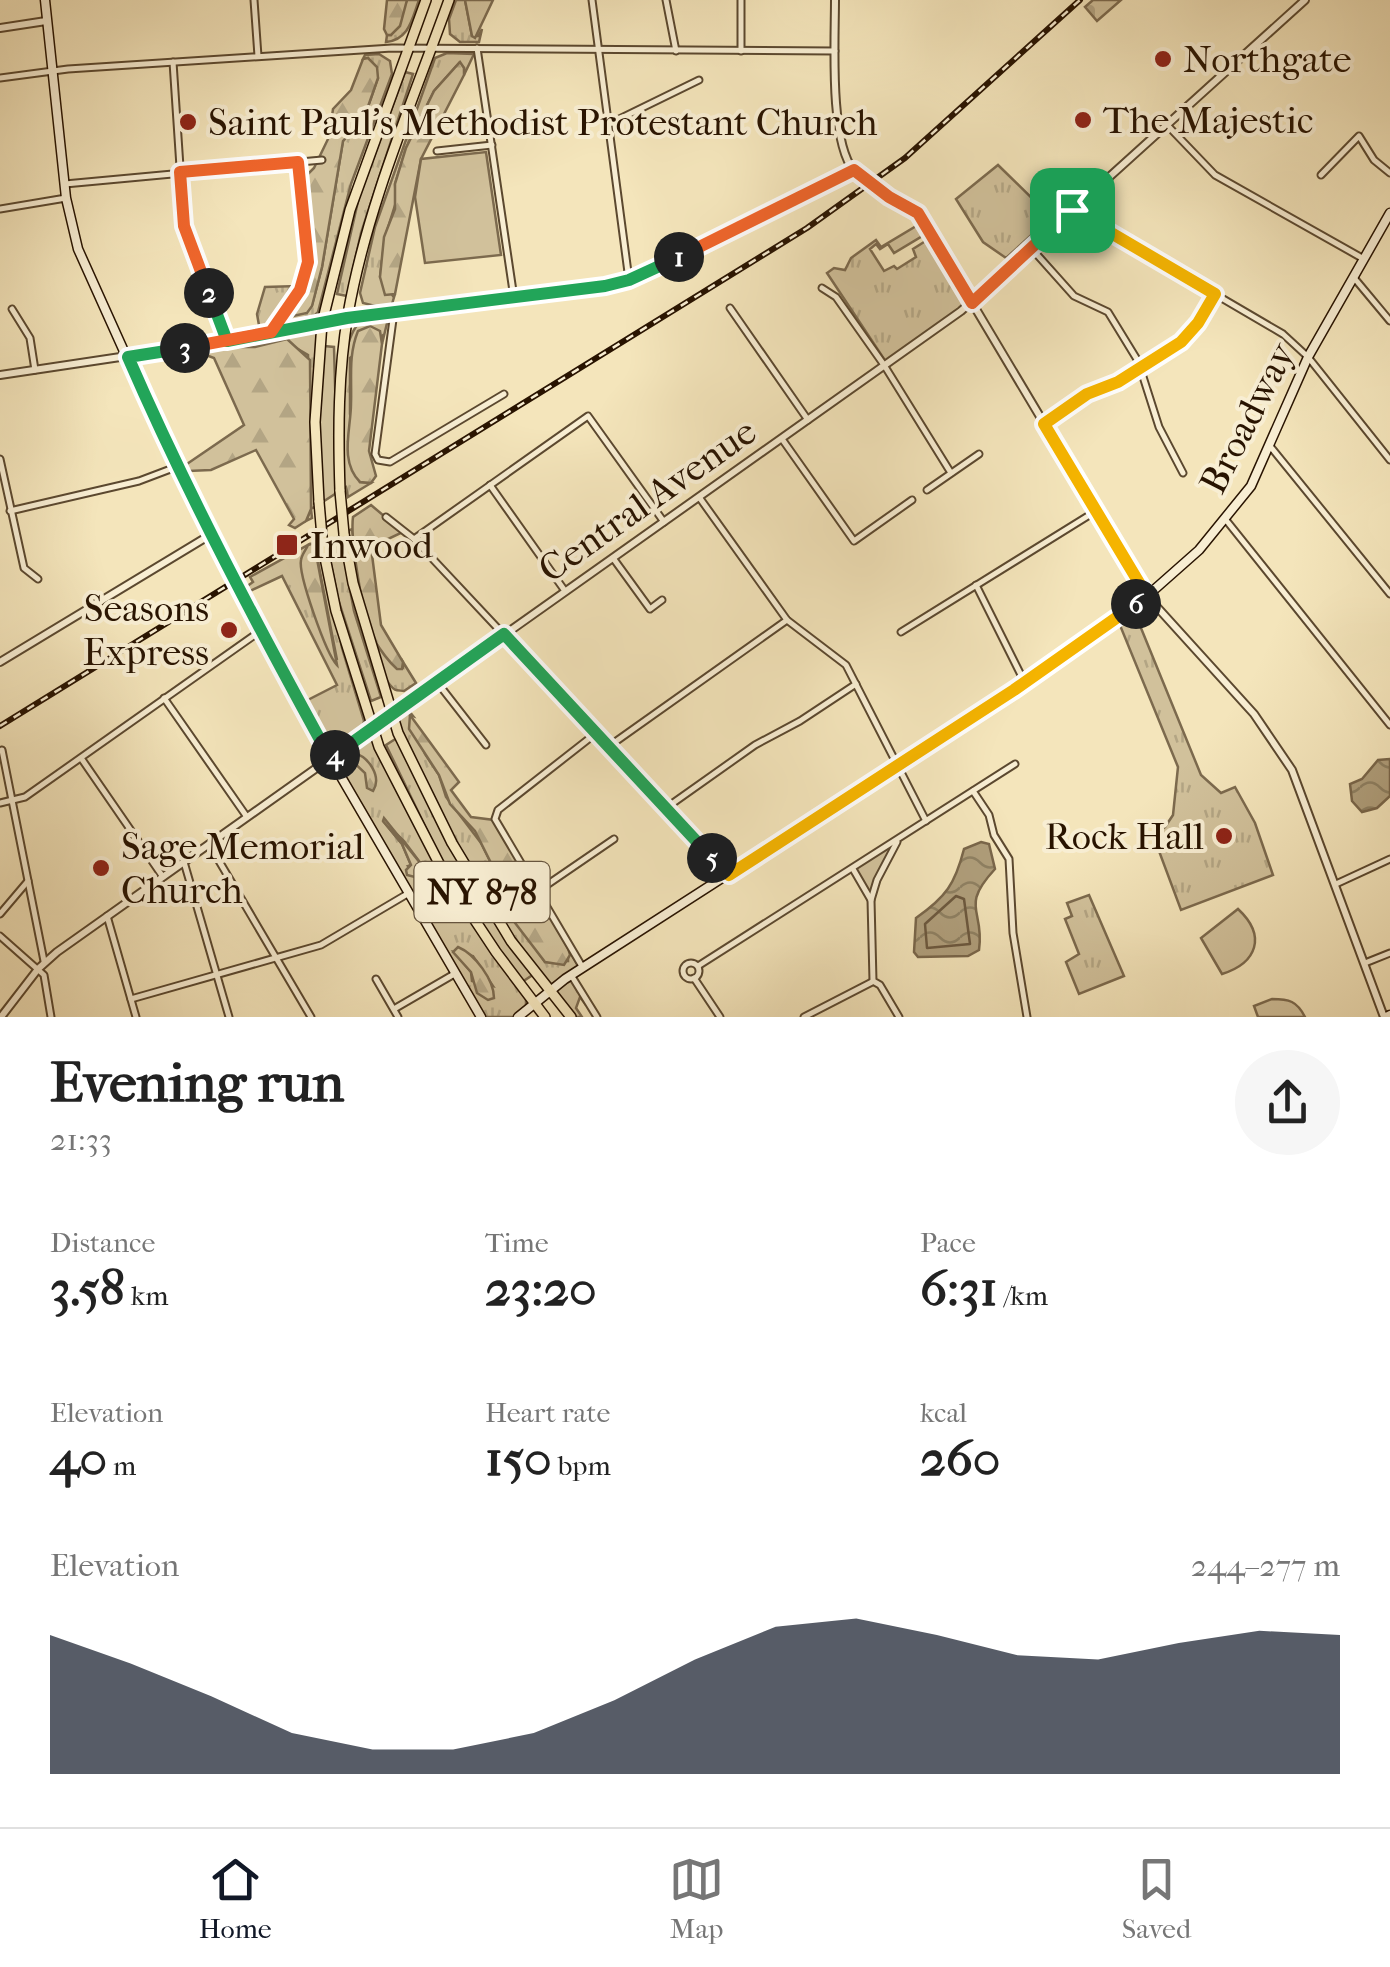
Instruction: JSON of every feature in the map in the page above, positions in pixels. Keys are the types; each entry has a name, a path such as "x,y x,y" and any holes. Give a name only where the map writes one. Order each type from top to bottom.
{"highway":[{"name":"NY 878","path":"426,0 346,222 322,323 316,422 324,548 336,611 372,728 445,874 546,1017"},
{"name":"NY 878","path":"449,0 370,222 347,318 338,422 344,534 353,583 398,733 452,842 511,941 571,1017"}],"main road":[{"path":"45,0 66,198 78,250 176,466 260,631 481,1017"},
{"name":"Broadway","path":"518,1017 548,990 1025,683 1147,596 1198,550 1251,486 1308,357 1390,213"}],"street":[{"path":"254,0 258,56"},
{"path":"592,0 629,280"},
{"path":"666,0 676,51"},
{"path":"741,0 741,51"},
{"path":"836,0 837,107 846,157 854,170 918,213 1147,596 1278,746 1303,794 1387,1016"},
{"name":"Central Avenue","path":"0,1017 44,962 972,303 1305,0"},
{"path":"0,28 46,21"},
{"path":"0,78 173,62 432,47 835,51"},
{"path":"477,48 514,298"},
{"path":"173,62 184,226 227,341"},
{"path":"607,125 699,80"},
{"path":"1168,126 1215,175 1362,258"},
{"path":"1321,175 1359,136 1374,160 1390,173"},
{"path":"437,150 492,145"},
{"path":"65,184 322,160"},
{"path":"271,332 300,290 308,262 298,162"},
{"path":"0,375 227,341 347,318 629,280 854,170"},
{"path":"0,208 66,198"},
{"path":"1072,210 1269,324 1308,357 1390,460"},
{"path":"1032,248 1074,296 1108,312 1140,368 1159,426 1184,473"},
{"path":"1353,276 1390,321"},
{"path":"822,288 836,297 884,365 951,474"},
{"path":"1044,424 1087,394 1181,342 1215,294"},
{"path":"730,308 808,420"},
{"path":"12,309 30,338 35,370"},
{"path":"394,312 375,454 381,462 390,462 504,394"},
{"path":"414,539 588,416 664,522"},
{"path":"782,439 854,541 912,500"},
{"path":"1270,446 1390,594"},
{"path":"927,490 980,454"},
{"path":"0,459 24,568 38,579"},
{"path":"10,511 140,481 176,466"},
{"path":"490,484 565,590"},
{"path":"700,497 787,620 840,659 926,821"},
{"path":"901,632 1096,512"},
{"path":"386,517 414,539 729,875"},
{"path":"1226,520 1390,725"},
{"path":"0,662 210,534"},
{"path":"613,558 650,609 662,600"},
{"path":"976,585 1025,683"},
{"path":"608,747 787,620"},
{"path":"0,803 25,797 260,631"},
{"path":"437,682 486,745"},
{"path":"666,808 755,745 856,684"},
{"path":"164,698 247,816"},
{"path":"582,968 495,819 496,814 595,734"},
{"path":"2,750 44,962"},
{"path":"81,758 163,877"},
{"path":"698,966 1015,764"},
{"path":"974,791 1010,859 1013,933 1024,1016"},
{"path":"538,891 614,839"},
{"path":"873,981 870,900 899,839"},
{"path":"210,844 311,1017"},
{"path":"1336,884 1390,859"},
{"path":"184,862 229,1017"},
{"path":"852,869 870,900"},
{"path":"0,914 28,881"},
{"path":"130,999 321,945 409,894"},
{"path":"108,916 136,1017"},
{"path":"0,936 44,975 51,1017"},
{"path":"1365,963 1390,954"},
{"path":"698,966 691,963 684,967 686,977 694,978 720,1017"},
{"path":"694,978 699,973 698,966"},
{"path":"394,1009 456,973"},
{"path":"571,975 597,1017"},
{"path":"376,979 398,1017"},
{"path":"804,1017 873,981"},
{"path":"873,981 882,988 899,1017"}],"green space":[{"path":"387,0 407,0 400,26 391,35 384,29"},
{"path":"407,0 419,0 408,27 400,37 386,42 387,35 391,35"},
{"path":"456,0 465,0 472,36 478,36 482,29 479,42 460,42 450,34 449,19"},
{"path":"465,0 493,0 475,38 472,36"},
{"path":"1093,0 1121,0 1097,21 1085,7"},
{"path":"447,53 474,54 464,75 459,63 434,91 406,148 395,184 396,202 385,237 380,277 395,294 392,304 379,307 363,303 360,293 375,227 435,58"},
{"path":"379,54 390,61 392,74 351,184 318,312 302,320 284,320 284,316 303,294 294,306 312,305 343,141 364,118 378,78 368,58 363,59 365,55"},
{"path":"368,58 377,67 378,78 364,118 343,141 312,306 307,313 293,316 311,264 302,180 314,168 329,137 333,109 351,90 363,59"},
{"path":"460,62 464,75 421,159 395,294 385,295 380,277 384,237 395,209 395,184 406,148 434,91"},
{"path":"405,72 413,74 361,233 347,296 337,294 359,197"},
{"path":"486,152 501,255 425,263 415,197 421,159"},
{"path":"998,165 1049,219 1006,258 983,242 956,199"},
{"path":"923,222 929,232 894,253 888,244 880,249 876,244 870,249 884,271 894,266 897,269 916,257 913,249 932,237 970,302 886,362 827,273 834,268 845,270 851,258 876,240 881,247"},
{"path":"297,286 275,321 260,331 257,314 265,287"},
{"path":"388,319 382,344 382,336 350,358 350,414 360,482 371,483 348,497 346,487 342,489 340,426 346,353 360,322"},
{"path":"370,326 380,331 382,344 369,451 376,476 371,483 360,482 348,455 353,349 358,331"},
{"path":"308,329 317,333 318,505 311,509 308,355 281,339 255,347 222,347"},
{"path":"287,339 310,360 311,509 306,521 295,528 289,525 294,519 256,450 211,470 188,471 184,466 244,425 214,358 203,354 222,347 255,347"},
{"path":"324,346 334,347 338,492 321,503 317,422"},
{"path":"371,505 403,532 371,547 381,625 403,662 402,669 394,666 373,638 361,597 353,517"},
{"path":"352,529 371,632 375,641 403,667 403,662 416,683 404,691 390,685 376,656 348,531"},
{"path":"340,536 354,611 381,697 371,701 338,599 327,545"},
{"path":"314,543 337,665 320,631 301,568 303,554"},
{"path":"308,545 304,558 307,588 337,660 316,552 322,548 342,648 364,721 361,735 374,734 443,874 526,995 526,1008 515,1017 483,1017 300,704 337,685 282,576 248,592 246,587 253,582 250,577","holes":["383,821 404,841 437,885 421,887 419,878 408,866 411,865 402,844","454,952 473,956 493,986 472,981 471,972"]},
{"path":"1132,606 1201,775 1221,793 1235,787 1255,823 1273,875 1181,910 1153,835 1173,815 1178,767 1117,618"},
{"path":"406,707 446,797 481,843 496,873 502,900 545,962 568,961 568,948 579,967 552,984 503,922 446,823 396,719"},
{"path":"410,715 459,782 451,790 471,817 494,820 568,948 570,955 564,965 545,962 509,915 496,873 475,831 450,804 439,775 409,729"},
{"path":"400,736 415,772 534,974 522,982 450,878 386,745"},
{"path":"353,753 372,768 376,780 373,791 367,788 365,773 349,758"},
{"path":"384,818 441,889 440,899 426,895 419,878 407,875 411,865"},
{"path":"899,839 877,880 871,900 853,869"},
{"path":"1089,895 1124,976 1079,994 1066,962 1079,954 1065,919 1072,916 1067,903"},
{"path":"1238,909 1253,929 1254,947 1243,963 1222,974 1201,938"},
{"path":"458,947 482,968 494,998 488,1000 477,993 471,972 453,952"},
{"path":"572,977 586,1005 580,997 576,1008 582,1017 572,1017 550,991"},
{"path":"1272,999 1292,1002 1305,1017 1258,1017 1254,1006"}],"water":[{"path":"1390,759 1390,796 1377,808 1362,812 1352,801 1350,784 1362,779 1378,760"},
{"path":"981,842 989,844 995,869 976,901 979,950 968,956 918,957 914,952 916,918 948,889 964,849"}],"railway":[{"path":"0,726 807,228 905,158 1080,0"}],"place":[{"name":"Northgate","path":"1163,59"},
{"name":"The Majestic","path":"1083,120"},
{"name":"Saint Paul's Methodist Protestant Church","path":"188,122"},
{"name":"Inwood","path":"287,545"},
{"name":"Seasons Express","path":"229,630"},
{"name":"Rock Hall","path":"1224,836"},
{"name":"Sage Memorial Church","path":"101,868"}],"route":[{"path":"1072,210 972,303 918,213 854,170 629,280 347,318 227,341 184,226 180,172 298,162 309,250 306,276 271,332 227,341 128,357 224,563 330,758 504,634 729,875 1014,690 1147,596 1044,424 1087,394 1118,382 1181,342 1215,294 1072,210"}]}
